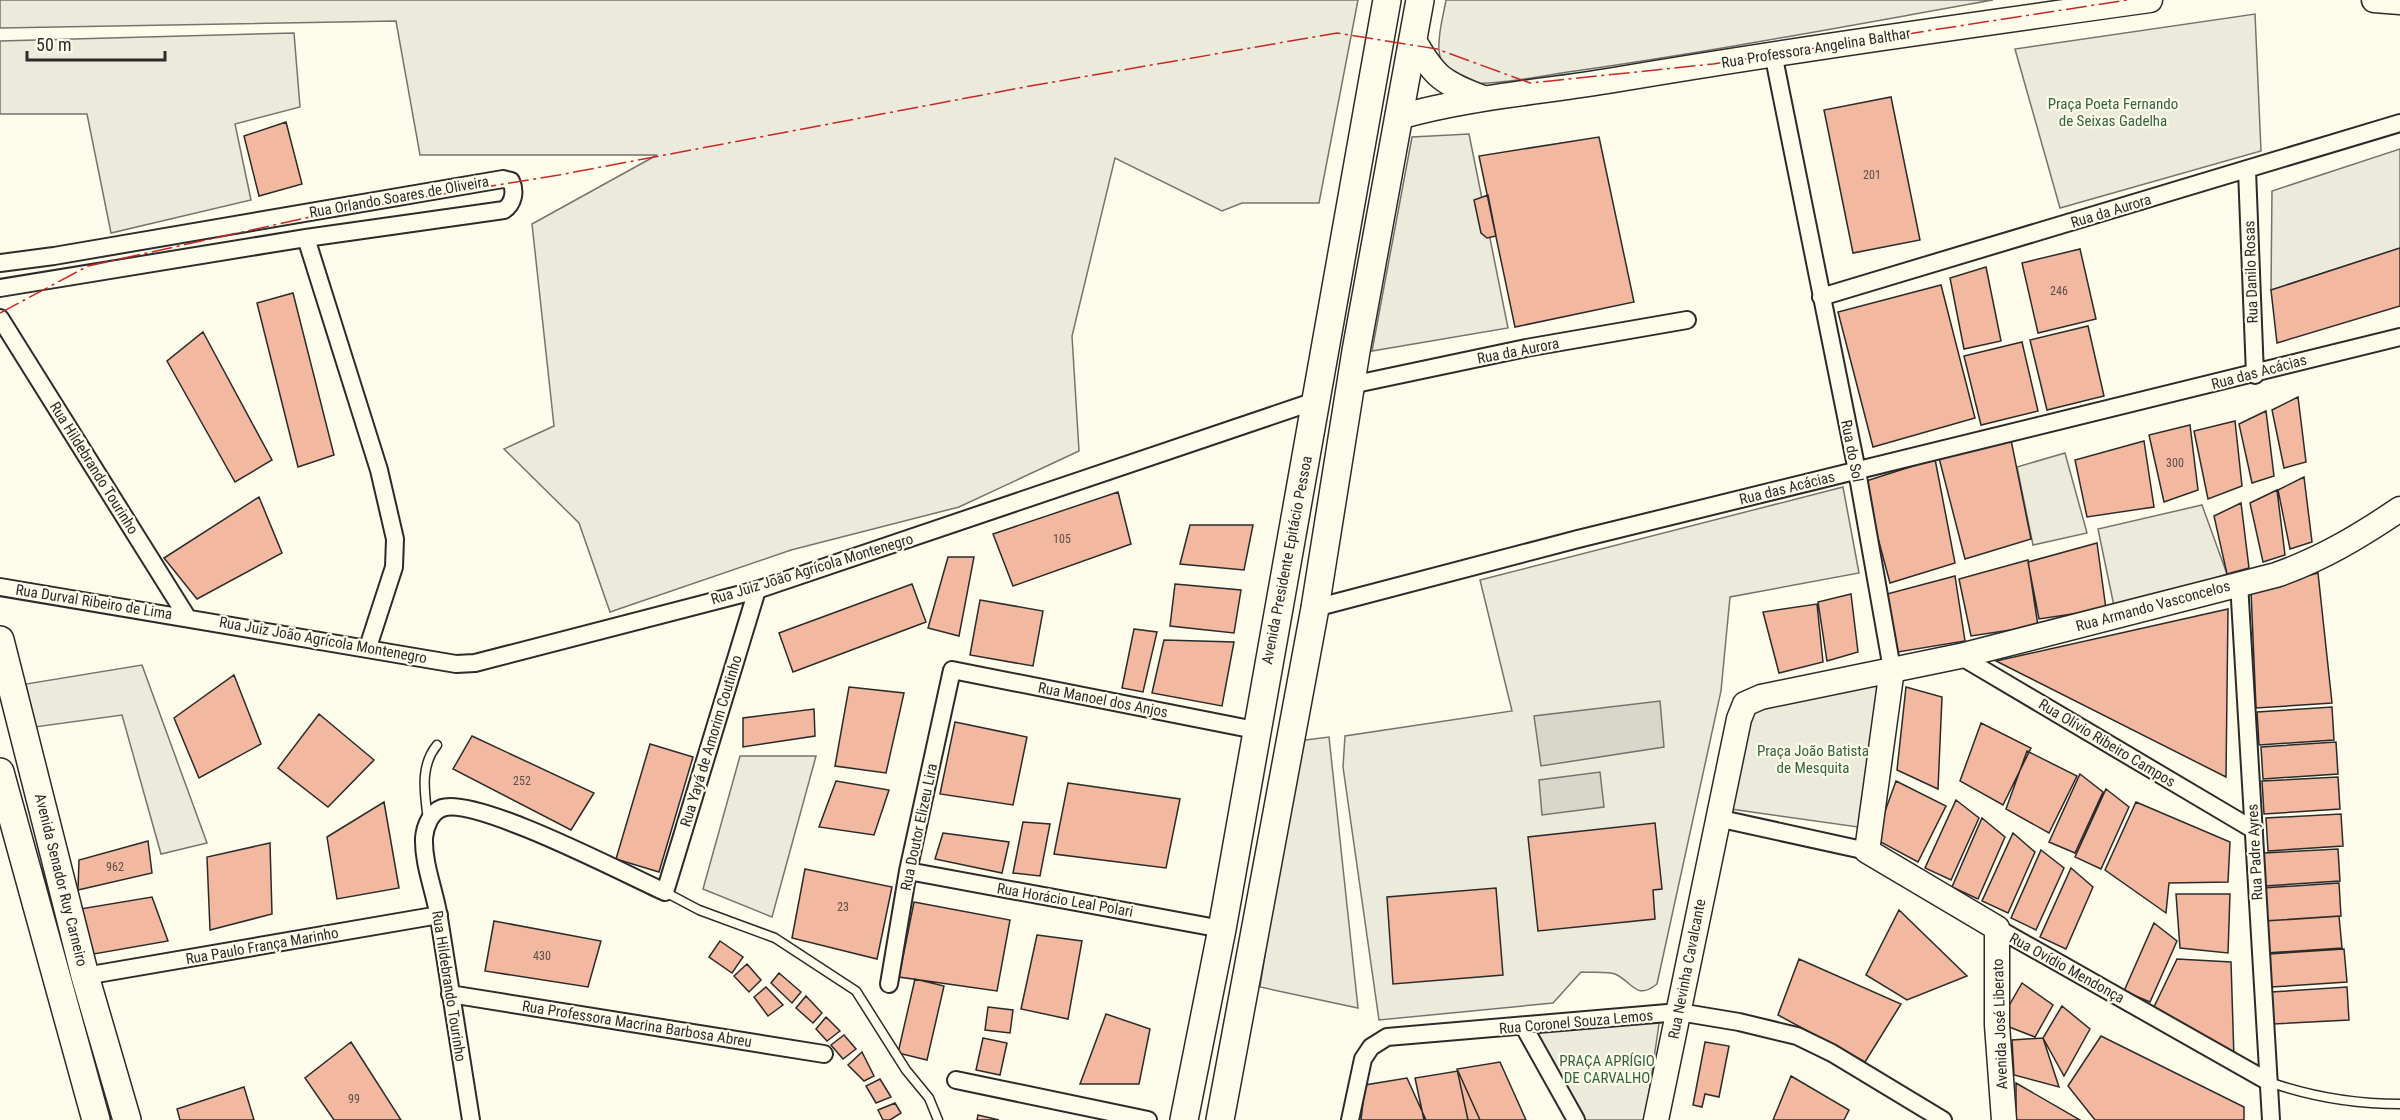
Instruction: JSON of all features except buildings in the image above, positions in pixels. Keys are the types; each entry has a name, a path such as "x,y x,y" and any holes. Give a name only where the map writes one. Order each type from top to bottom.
{"main road":[{"name":"Avenida Presidente Epitácio Pessoa","path":"1184,1120 1222,929 1255,730 1317,400 1387,0"},
{"path":"1220,1120 1315,608 1351,385 1420,0"},
{"name":"Avenida Senador Ruy Carneiro","path":"0,640 86,976 128,1120"},
{"name":"Avenida Senador Ruy Carneiro","path":"0,771 96,1120"}],"street":[{"name":"Rua Professora Angelina Balthar","path":"1399,117 1483,98 1558,89 1773,53 2150,0"},
{"path":"2374,0 2400,3"},
{"path":"1413,39 1428,65 1444,82 1483,98"},
{"name":"Rua do Sol","path":"1773,53 1857,471 1892,669 1867,851"},
{"name":"Rua da Aurora","path":"1821,297 2400,123"},
{"name":"Rua Danilo Rosas","path":"2247,170 2255,375"},
{"name":"Rua Orlando Soares de Oliveira","path":"0,262 54,256 503,179 512,184 512,202 504,210 306,238 0,288"},
{"path":"306,238 379,470 395,539 394,567 368,647"},
{"name":"Rua Hildebrando Tourinho","path":"0,318 188,617"},
{"name":"Rua da Aurora","path":"1351,385 1526,348 1687,320"},
{"name":"Rua das Acácias","path":"1315,608 1578,539 2255,375 2324,354 2400,337"},
{"name":"Rua Juiz João Agrícola Montenegro","path":"188,617 456,664 475,663 757,590 1317,400"},
{"name":"Rua Armando Vasconcelos","path":"1892,669 1960,656 2313,562 2361,535 2400,509"},
{"name":"Rua Padre Ayres","path":"2239,583 2271,1120"},
{"name":"Rua Durval Ribeiro de Lima","path":"0,588 188,617"},
{"name":"Rua Yayá de Amorim Coutinho","path":"665,892 757,590"},
{"name":"Rua Olívio Ribeiro Campos","path":"1960,656 2254,830"},
{"name":"Rua Nevinha Cavalcante","path":"1656,1120 1717,818 1739,719 1745,704 1761,697 1892,669"},
{"name":"Rua Manoel dos Anjos","path":"952,670 1255,730"},
{"name":"Rua Doutor Elizeu Lira","path":"889,984 908,871 952,670"},
{"path":"429,820 441,808 481,812 530,830 665,892"},
{"path":"1717,818 1867,851"},
{"name":"Rua Hildebrando Tourinho","path":"429,820 424,840 425,852 438,915 471,1120"},
{"name":"Rua Ovídio Mendonça","path":"1867,851 1997,928 2269,1082"},
{"name":"Rua Horácio Leal Polari","path":"908,871 1222,929"},
{"name":"Rua Paulo França Marinho","path":"86,976 438,915"},
{"name":"Avenida José Liberato","path":"1997,928 1997,1025 2004,1120"},
{"name":"Rua Professora Macrina Barbosa Abreu","path":"450,994 824,1054"},
{"name":"Rua Coronel Souza Lemos","path":"1350,1120 1363,1059 1371,1047 1387,1037 1679,1012 1739,1022 1797,1036 1832,1053 1943,1120"},
{"path":"1524,1027 1576,1120"},
{"path":"956,1080 1148,1120"}],"lane":[{"path":"429,820 425,767 430,753 437,745"},
{"path":"665,892 699,910 775,938 856,991 906,1070 929,1098 938,1120"},
{"path":"2269,1082 2303,1094 2363,1104 2400,1104"}],"green space":[{"path":"0,0 1358,0 1319,203 1242,203 1222,211 1115,158 1072,336 1079,451 959,507 791,550 610,612 579,523 504,449 554,426 532,224 657,155 420,155 396,21 0,28"},
{"path":"1446,0 1993,0 1674,56 1529,78 1468,83 1450,74 1440,56 1440,34"},
{"name":"Praça Poeta Fernando de Seixas Gadelha","path":"2255,14 2261,151 2060,208 2015,49"},
{"path":"294,33 300,107 235,124 251,200 111,233 87,114 0,114 0,41"},
{"path":"2400,149 2400,248 2271,290 2272,191"},
{"path":"2065,453 2087,533 2033,545 2017,467"},
{"path":"1843,487 1859,573 1730,597 1721,691 1657,984 1644,991 1635,988 1615,974 1581,972 1553,1003 1379,1020 1343,767 1345,736 1512,711 1480,580"},
{"path":"2202,505 2227,574 2115,611 2098,529"},
{"path":"142,665 207,843 161,854 122,715 35,727 26,684"},
{"name":"Praça João Batista de Mesquita","path":"1885,682 1865,828 1724,808 1745,712"},
{"path":"1329,737 1358,1008 1260,987 1298,741"},
{"path":"740,756 816,756 772,917 703,889"},
{"name":"PRAÇA APRÍGIO DE CARVALHO","path":"1660,1017 1645,1120 1583,1120 1532,1033"}],"shaded area":[{"path":"1469,134 1508,328 1372,351 1412,137"},
{"path":"1660,701 1664,747 1541,766 1534,716"},
{"path":"1600,772 1604,807 1542,815 1539,780"}],"power":[{"path":"0,313 88,266 333,212 559,175 1030,86 1337,33 1437,49 1530,83 1713,64 2127,0"}]}
